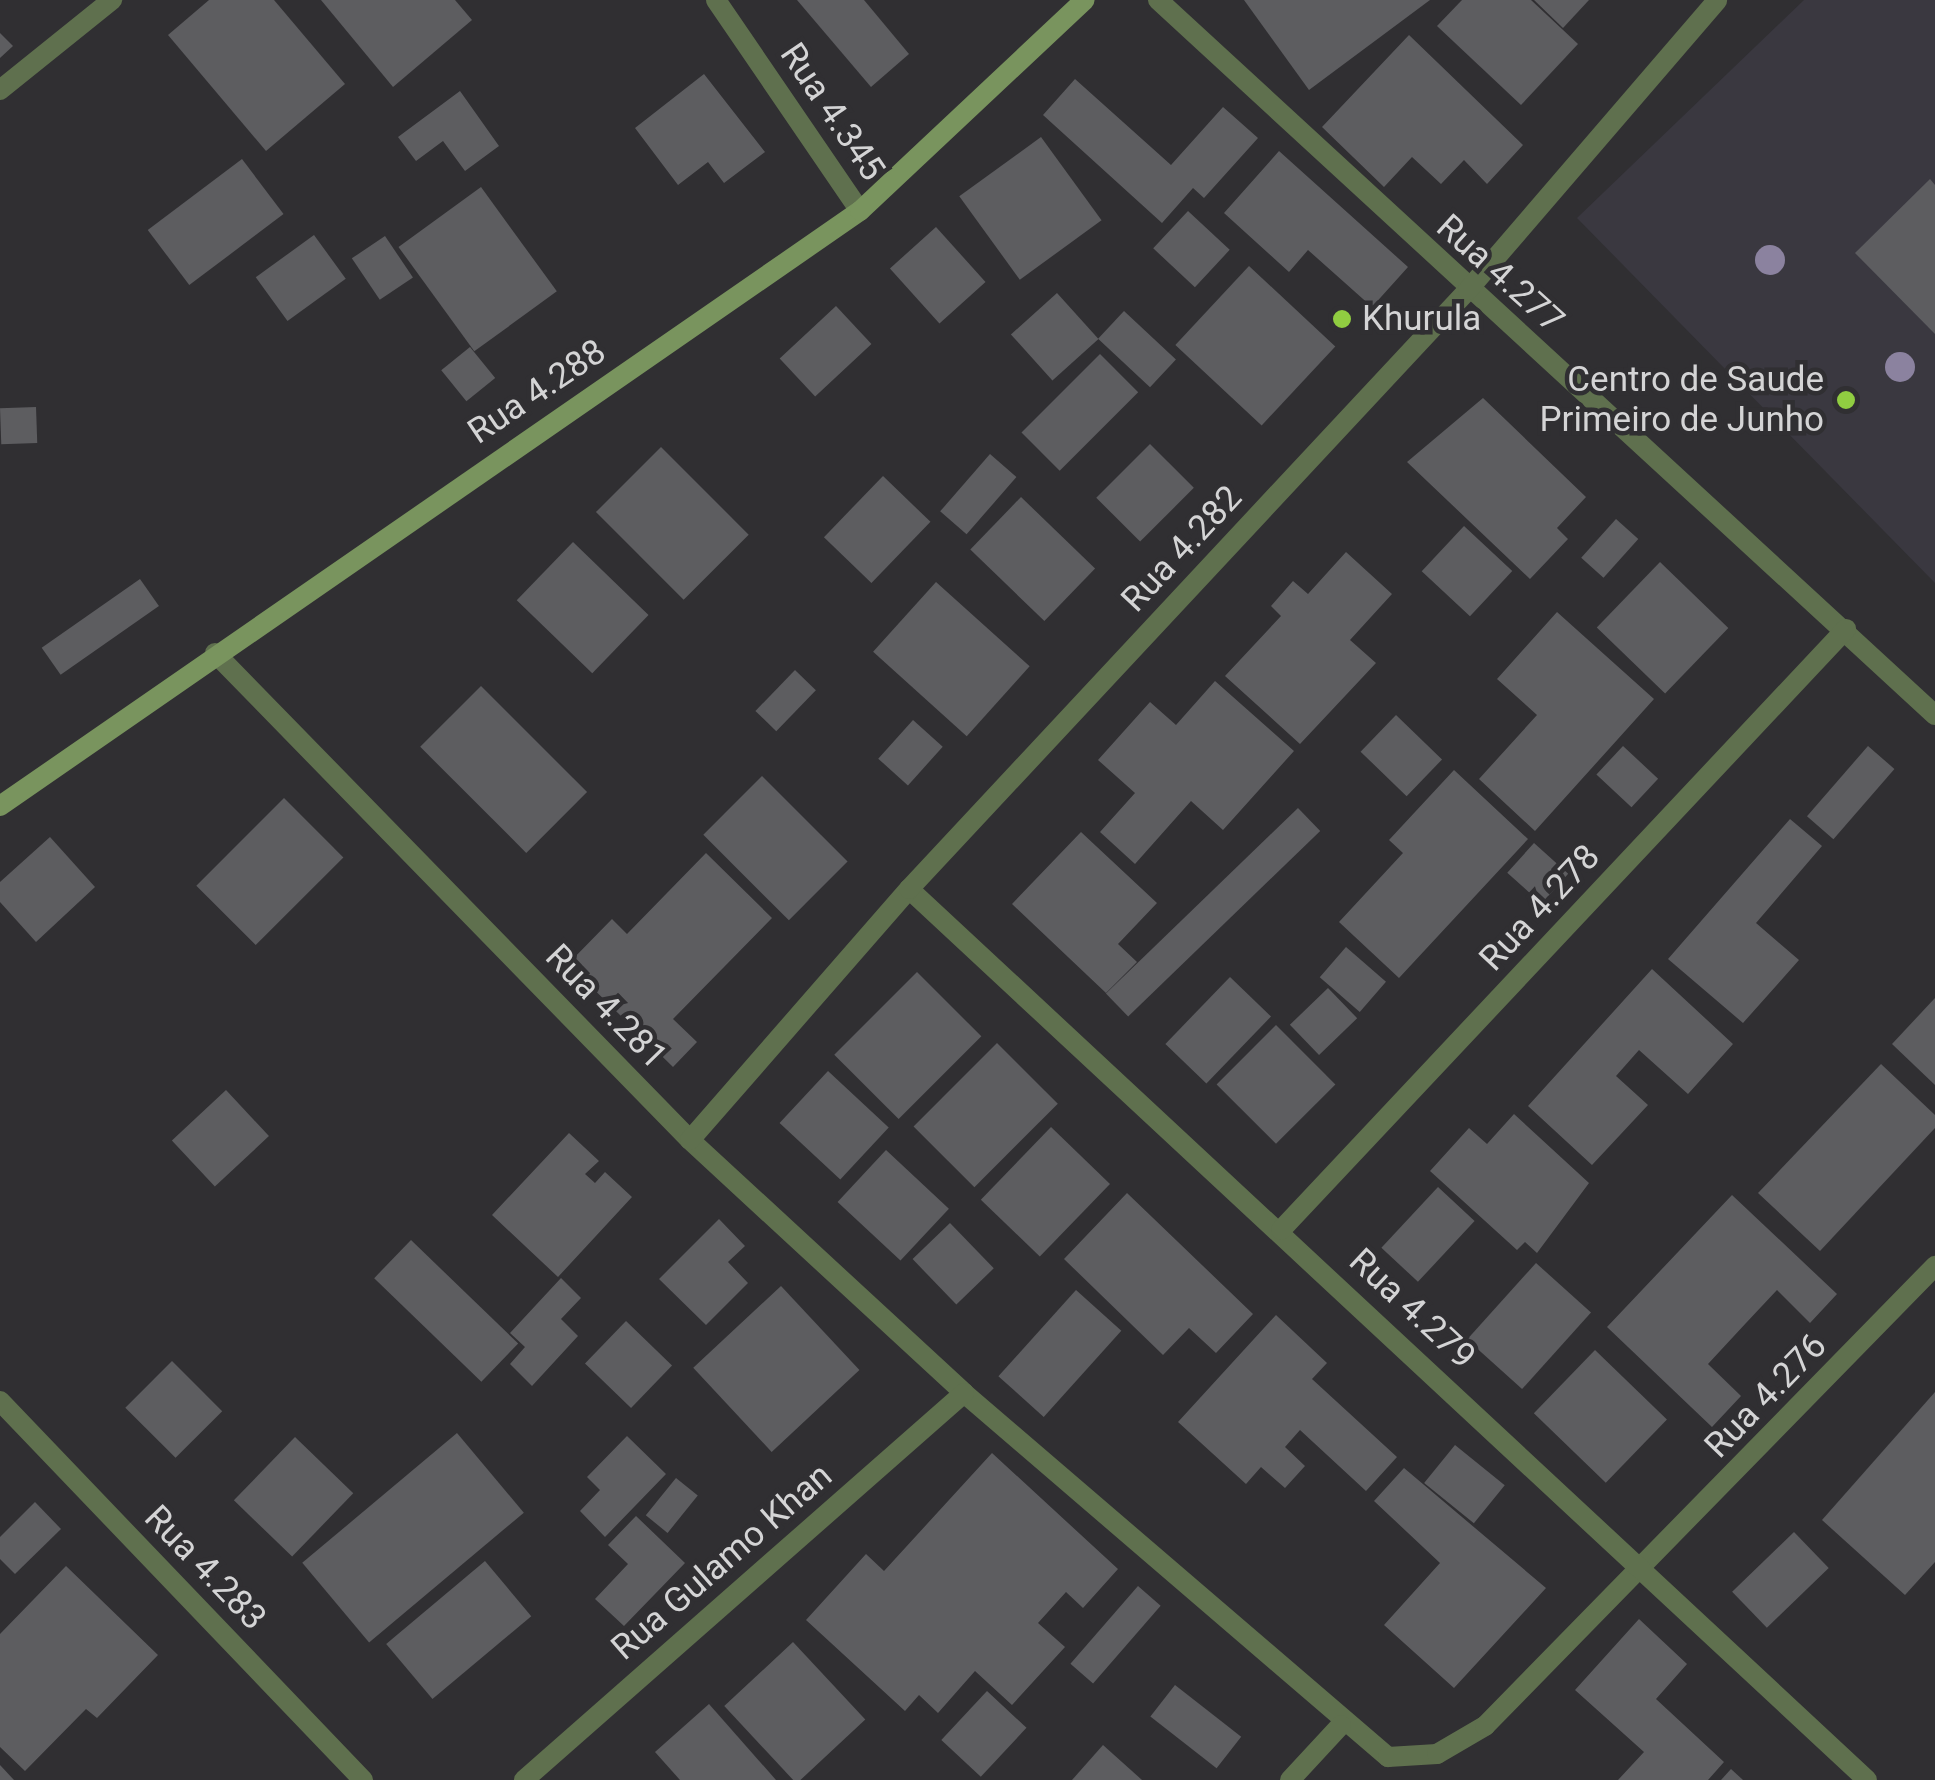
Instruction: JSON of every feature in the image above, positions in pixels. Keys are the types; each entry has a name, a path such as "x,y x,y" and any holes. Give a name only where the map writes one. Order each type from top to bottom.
{"street":[{"path":"0,90 112,0"},
{"name":"Rua 4.345","path":"716,0 860,211"},
{"name":"Rua 4.288","path":"0,806 215,653 860,211 1085,0"},
{"name":"Rua 4.277","path":"1158,0 1468,290 1846,629 1935,714"},
{"name":"Rua 4.282","path":"690,1140 909,888 1468,290 1717,0"},
{"name":"Rua 4.278","path":"1281,1230 1846,629"},
{"name":"Rua 4.281","path":"215,653 690,1140 964,1393 1342,1725"},
{"name":"Rua 4.279","path":"909,888 1281,1230 1867,1780"},
{"name":"Rua 4.276","path":"1342,1725 1388,1757 1437,1754 1485,1726 1644,1571 1935,1266"},
{"name":"Rua Gulamo Khan","path":"524,1780 964,1393"},
{"name":"Rua 4.283","path":"0,1401 364,1780"},
{"path":"1290,1780 1342,1725"}],"shaded area":[{"name":"Centro de Saude Primeiro de Junho","path":"1804,0 1935,0 1935,583 1577,218"}],"building":[{"path":"209,0 274,0 345,84 266,151 168,35"},
{"path":"321,0 455,0 472,20 393,87"},
{"path":"797,0 864,0 909,54 871,87"},
{"path":"1244,0 1430,0 1309,90"},
{"path":"1462,0 1531,0 1578,44 1521,105 1437,26"},
{"path":"1534,0 1589,0 1563,28"},
{"path":"0,33 13,46 0,58"},
{"path":"1409,35 1523,145 1487,184 1464,160 1441,184 1412,157 1384,187 1322,127"},
{"path":"704,74 765,152 724,183 708,162 678,185 635,128"},
{"path":"1075,79 1171,165 1223,107 1258,138 1204,198 1193,188 1162,223 1043,115"},
{"path":"460,91 499,146 465,171 443,141 416,161 398,137"},
{"path":"1041,137 1102,220 1020,280 959,196"},
{"path":"1279,151 1408,267 1372,307 1308,250 1289,272 1224,213"},
{"path":"242,159 284,214 189,285 148,230"},
{"path":"1930,179 1935,185 1935,334 1855,253"},
{"path":"481,187 557,291 474,351 398,247"},
{"path":"1188,211 1230,250 1195,287 1153,248"},
{"path":"936,227 986,282 939,323 890,268"},
{"path":"314,235 346,279 287,321 256,277"},
{"path":"385,236 413,277 380,300 352,258"},
{"path":"1249,266 1335,346 1262,425 1175,345"},
{"path":"1057,293 1098,339 1052,381 1011,334"},
{"path":"836,306 871,344 815,397 780,359"},
{"path":"1124,311 1176,359 1150,387 1098,339"},
{"path":"470,347 495,378 466,401 441,370"},
{"path":"1100,354 1138,392 1060,471 1022,432"},
{"path":"1483,398 1586,497 1557,528 1568,539 1530,579 1407,462"},
{"path":"36,407 37,443 1,444 0,408"},
{"path":"1150,444 1194,488 1140,542 1096,498"},
{"path":"661,447 749,535 684,600 596,512"},
{"path":"990,454 1016,477 967,534 940,511"},
{"path":"883,476 930,522 871,583 824,537"},
{"path":"1021,497 1095,569 1044,621 970,550"},
{"path":"1616,519 1638,539 1603,578 1581,558"},
{"path":"1464,526 1512,571 1470,616 1422,571"},
{"path":"573,542 649,615 592,673 517,600"},
{"path":"1346,552 1392,594 1350,640 1376,663 1300,744 1225,676 1281,616 1271,606 1293,581 1308,594"},
{"path":"1660,562 1728,628 1665,693 1597,627"},
{"path":"140,579 159,606 61,675 42,648"},
{"path":"936,582 1030,666 967,736 873,652"},
{"path":"1557,612 1654,699 1535,831 1479,779 1537,715 1497,679"},
{"path":"795,670 816,690 776,731 755,711"},
{"path":"1215,681 1294,751 1223,830 1191,801 1135,864 1100,832 1135,793 1098,760 1150,702 1176,725"},
{"path":"481,686 587,792 526,853 420,747"},
{"path":"1396,715 1442,759 1407,796 1361,752"},
{"path":"913,720 943,747 908,785 878,759"},
{"path":"1623,746 1658,779 1632,807 1596,775"},
{"path":"1868,746 1894,769 1833,839 1807,816"},
{"path":"1454,770 1528,839 1399,978 1339,922 1403,853 1389,840"},
{"path":"762,776 848,862 789,920 703,835"},
{"path":"284,798 343,857 256,945 196,886"},
{"path":"1298,808 1320,831 1128,1016 1106,993"},
{"path":"1790,819 1822,846 1756,923 1799,960 1743,1023 1668,959"},
{"path":"1081,832 1157,903 1118,944 1137,962 1106,993 1012,904"},
{"path":"50,837 95,887 36,942 0,902 0,882"},
{"path":"1534,843 1568,874 1541,904 1507,873"},
{"path":"706,853 772,918 673,1019 697,1042 673,1067 568,964 612,919 627,934"},
{"path":"1346,947 1386,982 1360,1012 1320,977"},
{"path":"1652,969 1733,1044 1688,1094 1639,1050 1616,1076 1648,1105 1592,1165 1528,1106"},
{"path":"917,972 981,1036 899,1119 834,1055"},
{"path":"1230,977 1271,1017 1206,1083 1165,1044"},
{"path":"1328,988 1357,1018 1319,1055 1290,1025"},
{"path":"1935,998 1935,1085 1892,1044"},
{"path":"1276,1025 1335,1084 1276,1144 1217,1084"},
{"path":"997,1043 1058,1104 974,1187 914,1126"},
{"path":"1881,1064 1935,1115 1935,1128 1820,1251 1758,1193"},
{"path":"828,1071 889,1128 840,1180 780,1123"},
{"path":"226,1090 269,1136 215,1187 172,1140"},
{"path":"1514,1114 1589,1183 1537,1253 1525,1242 1517,1250 1430,1171 1469,1128 1487,1144"},
{"path":"1051,1127 1110,1184 1040,1257 981,1200"},
{"path":"569,1133 599,1161 585,1174 595,1183 605,1172 632,1197 558,1277 492,1215"},
{"path":"886,1150 949,1209 900,1261 838,1202"},
{"path":"1438,1187 1475,1221 1418,1282 1381,1248"},
{"path":"1127,1193 1253,1314 1216,1353 1189,1328 1163,1355 1064,1259"},
{"path":"1732,1195 1837,1294 1810,1323 1777,1290 1708,1364 1741,1396 1712,1427 1607,1327"},
{"path":"719,1219 745,1246 728,1262 748,1283 706,1325 659,1279"},
{"path":"950,1223 994,1268 956,1304 913,1259"},
{"path":"411,1240 518,1344 481,1382 374,1278"},
{"path":"1536,1263 1591,1313 1522,1389 1467,1340"},
{"path":"561,1278 581,1298 561,1319 578,1336 532,1386 510,1364 525,1347 510,1333"},
{"path":"781,1286 859,1370 772,1452 693,1368"},
{"path":"1076,1290 1121,1331 1044,1417 998,1376"},
{"path":"1276,1315 1327,1363 1312,1379 1397,1457 1366,1491 1300,1430 1285,1447 1305,1466 1285,1488 1261,1467 1246,1484 1178,1422"},
{"path":"626,1321 672,1365 631,1408 585,1363"},
{"path":"1595,1350 1667,1419 1606,1483 1534,1413"},
{"path":"172,1361 222,1411 176,1458 125,1408"},
{"path":"1935,1392 1935,1562 1905,1595 1822,1520"},
{"path":"457,1433 524,1513 369,1643 302,1563"},
{"path":"627,1436 666,1474 605,1537 580,1511 600,1490 587,1477"},
{"path":"295,1437 353,1493 292,1557 234,1500"},
{"path":"1455,1445 1505,1485 1474,1523 1424,1483"},
{"path":"992,1453 1118,1569 1083,1608 1066,1592 1038,1623 1065,1647 1012,1705 975,1671 938,1713 919,1695 905,1711 806,1620 866,1554 884,1571"},
{"path":"1404,1468 1546,1588 1454,1688 1384,1625 1440,1563 1374,1501"},
{"path":"676,1478 698,1496 668,1533 646,1515"},
{"path":"35,1502 61,1529 15,1574 0,1559 0,1537"},
{"path":"636,1516 685,1563 624,1626 595,1599 628,1564 608,1545"},
{"path":"1794,1532 1829,1568 1767,1628 1732,1592"},
{"path":"485,1561 531,1616 432,1699 386,1644"},
{"path":"66,1566 158,1655 97,1718 86,1709 25,1771 0,1747 0,1634"},
{"path":"1138,1586 1161,1606 1093,1683 1070,1664"},
{"path":"1639,1619 1687,1664 1656,1699 1724,1762 1708,1780 1618,1780 1644,1752 1575,1690"},
{"path":"793,1642 865,1720 800,1780 793,1780 724,1706"},
{"path":"1175,1685 1241,1737 1217,1768 1150,1717"},
{"path":"987,1691 1026,1728 981,1777 941,1740"},
{"path":"709,1704 776,1780 680,1780 655,1752"},
{"path":"1103,1745 1142,1780 1072,1780"},
{"path":"0,1765 14,1780 0,1780"},
{"path":"1731,1769 1743,1780 1721,1780"}],"place":[{"name":"Khurula","path":"1342,319"},
{"name":"Centro de Saude Primeiro de Junho","path":"1846,400"}]}
